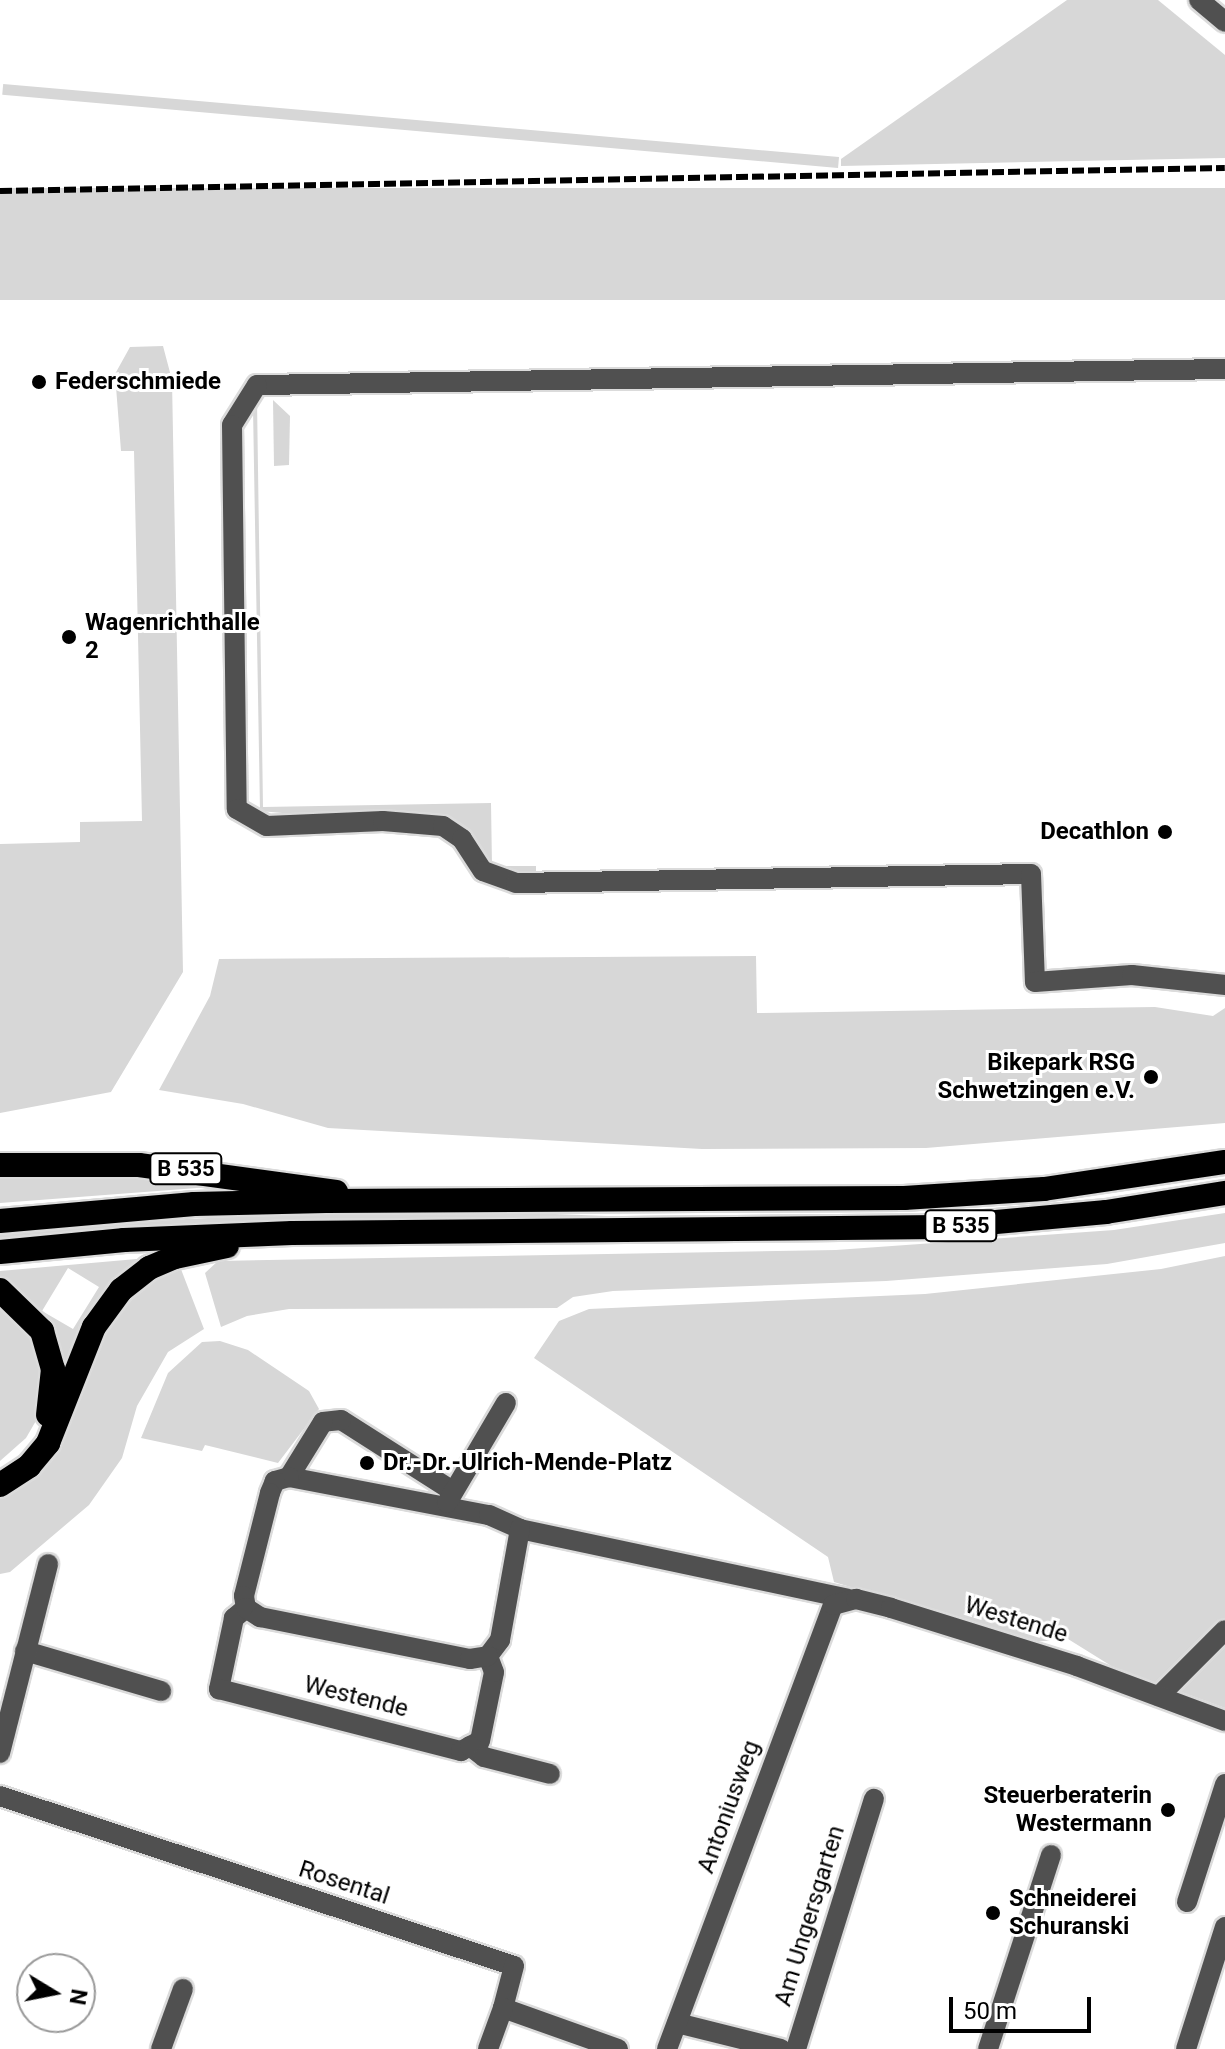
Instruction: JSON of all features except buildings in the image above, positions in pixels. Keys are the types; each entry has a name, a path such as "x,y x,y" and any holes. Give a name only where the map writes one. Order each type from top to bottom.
{"highway":[{"name":"B 535","path":"0,1221 194,1204 370,1200 681,1203 918,1198 1044,1189 1225,1162"},
{"name":"B 535","path":"0,1165 87,1163 195,1170 300,1183 370,1200"},
{"name":"B 535","path":"0,1252 124,1240 292,1233 845,1232 1029,1220 1225,1193"},
{"name":"B 535","path":"0,1485 29,1466 48,1443 94,1327 128,1284 175,1257 292,1233"},
{"path":"0,1290 42,1331 53,1391 40,1434 0,1471"}],"street":[{"path":"1199,0 1225,22"},
{"path":"1225,369 257,385 232,425 237,809 247,815 267,826 383,821 443,826 462,839 483,871 516,883 1031,874 1035,982 1132,975 1225,985"},
{"path":"448,1498 506,1403"},
{"name":"Westende","path":"289,1477 323,1422 341,1420 448,1498 520,1529 852,1599 1159,1696 1225,1721"},
{"name":"Westende","path":"448,1498 289,1477 275,1481 244,1596 246,1608 234,1618 219,1689 461,1751 470,1746"},
{"path":"246,1608 260,1617 470,1659 488,1656 500,1640 520,1529"},
{"path":"0,1753 48,1564"},
{"name":"Antoniusweg","path":"667,2049 825,1622 833,1605 852,1599"},
{"path":"1159,1696 1225,1630"},
{"path":"25,1651 161,1691"},
{"path":"488,1656 494,1672 480,1741 470,1746 484,1757 550,1774"},
{"path":"1187,1902 1225,1784"},
{"name":"Rosental","path":"0,1796 514,1966 503,2008"},
{"name":"Am Ungersgarten","path":"796,2049 874,1799"},
{"path":"988,2049 1051,1855"},
{"path":"1186,2049 1225,1927"},
{"path":"165,2048 183,1989"},
{"path":"488,2049 503,2008 618,2049"},
{"path":"677,2023 781,2049"}],"shaded area":[{"path":"1067,0 1158,0 1225,55 1225,158 841,166 841,159"},
{"path":"3,84 839,157 838,168 2,95"},
{"path":"0,188 1225,188 1225,300 0,300"},
{"path":"163,346 172,380 183,972 111,1092 0,1113 0,844 80,842 80,822 142,821 134,451 121,451 115,374 130,347"},
{"path":"257,400 263,807 491,803 492,866 536,866 536,877 494,873 460,829 260,811 253,408"},
{"path":"273,400 290,416 289,465 274,466"},
{"path":"756,956 757,1013 1155,1007 1213,1016 1225,1008 1225,1123 926,1148 702,1149 328,1128 243,1104 159,1090 210,996 219,959"},
{"path":"136,1172 223,1186 0,1203 0,1174"},
{"path":"313,1213 555,1214 684,1219 279,1220 0,1240 0,1233 102,1223"},
{"path":"1225,1213 1225,1243 1107,1264 886,1281 613,1291 573,1297 557,1308 289,1309 247,1316 221,1327 205,1273 218,1261 836,1250 1114,1230"},
{"path":"1225,1256 1225,1708 1113,1667 1068,1639 1032,1642 834,1582 828,1557 534,1358 559,1321 589,1309 925,1294 1161,1269"},
{"path":"148,1258 66,1375 38,1311 0,1281 0,1271","holes":["68,1268 99,1287 73,1329 42,1311"]},
{"path":"179,1264 204,1329 168,1352 137,1406 122,1458 89,1505 10,1572 0,1574 0,1495 32,1473 103,1328 144,1280"},
{"path":"0,1300 30,1330 42,1361 37,1419 26,1438 0,1461"},
{"path":"220,1341 248,1350 309,1391 319,1409 278,1463 205,1445 202,1451 141,1438 168,1373 202,1342"}],"railway":[{"path":"0,191 1225,168"}],"place":[{"name":"Federschmiede","path":"39,382"},
{"name":"Wagenrichthalle 2","path":"69,637"},
{"name":"Decathlon","path":"1165,832"},
{"name":"Bikepark RSG Schwetzingen e.V.","path":"1151,1077"},
{"name":"Dr.-Dr.-Ulrich-Mende-Platz","path":"367,1463"},
{"name":"Steuerberaterin Westermann","path":"1168,1810"},
{"name":"Schneiderei Schuranski","path":"993,1913"}]}
